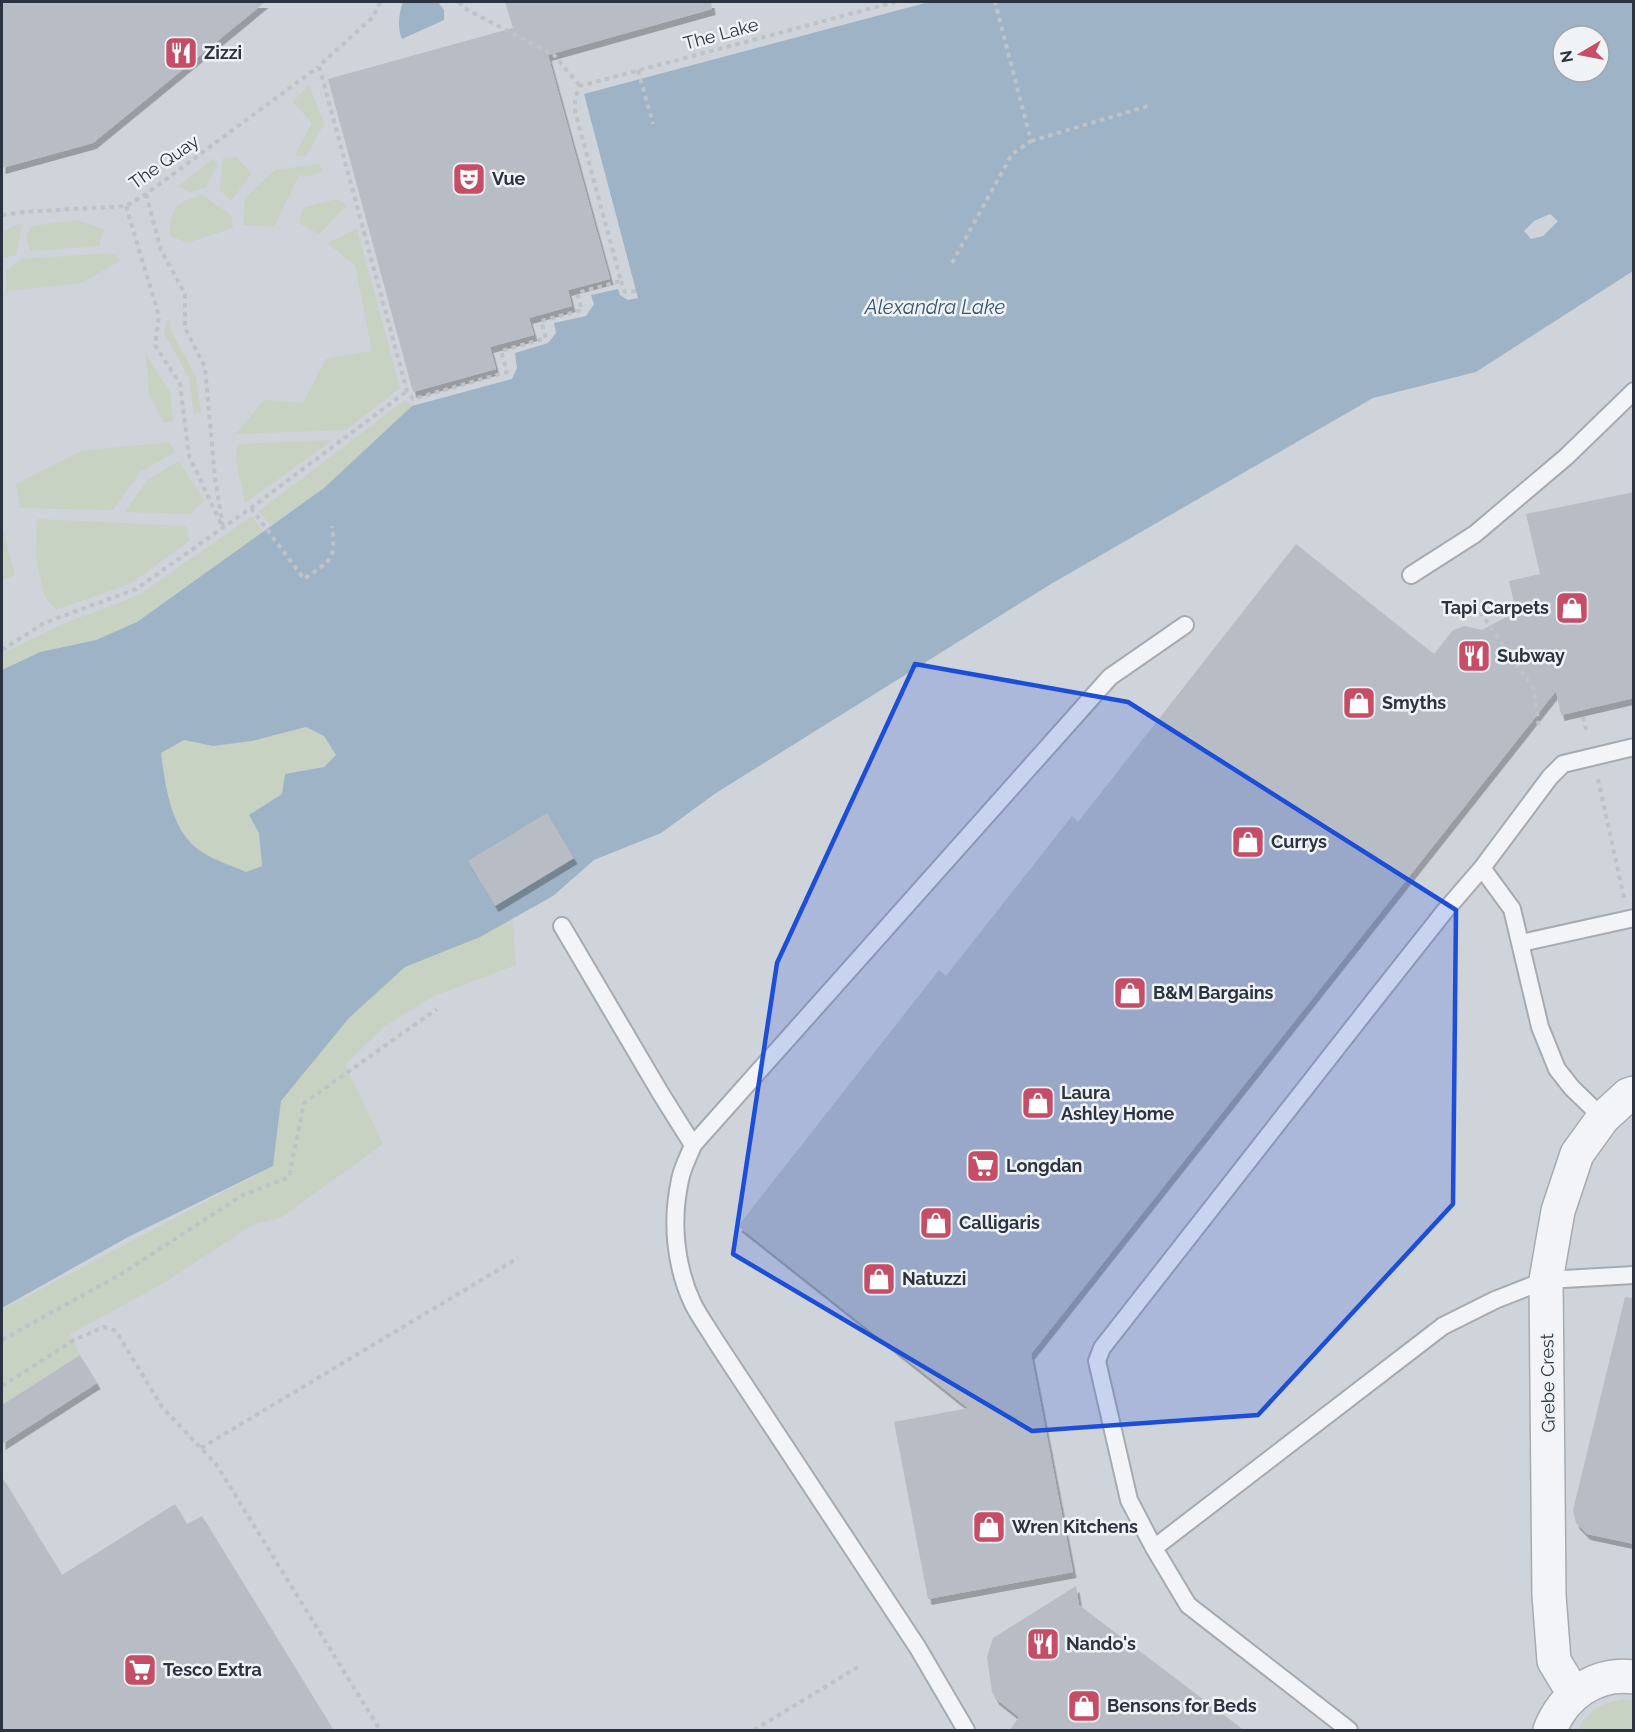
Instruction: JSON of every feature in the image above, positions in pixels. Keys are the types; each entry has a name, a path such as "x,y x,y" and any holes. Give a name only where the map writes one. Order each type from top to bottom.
{"street":[{"name":"Grebe Crest","path":"1574,1694 1554,1661 1549,1595 1546,1280 1558,1210 1577,1154 1603,1118 1628,1095 1634,1093"},
{"path":"1550,1731 1560,1710 1574,1694 1589,1684 1606,1678 1634,1677"}],"lane":[{"path":"1410,575 1475,534 1566,457 1634,391"},
{"path":"966,1731 918,1648 693,1304 676,1247 675,1216 680,1178 693,1145 1110,677 1185,625"},
{"path":"1349,1731 1188,1605 1129,1500 1097,1361 1102,1348 1415,948 1482,868 1550,777 1563,764 1634,747"},
{"path":"1482,868 1512,909 1540,1027 1557,1069 1572,1088 1603,1118"},
{"path":"1521,943 1631,918"},
{"path":"562,926 693,1145"},
{"path":"1154,1548 1443,1326 1495,1300 1546,1280 1634,1275"}],"path":[{"name":"The Quay","path":"2,215 126,206 146,194 319,66 374,17 380,2"},
{"path":"459,2 464,8 554,55 580,86 575,98 575,111 621,281 625,292 637,291"},
{"name":"The Lake","path":"580,86 895,2"},
{"path":"995,2 1031,141"},
{"path":"319,66 407,391 413,399 507,372 501,351 546,338 541,321 582,310 577,293 621,281"},
{"path":"638,70 653,124"},
{"path":"952,263 1012,154 1031,141 1148,106"},
{"path":"146,194 161,250 185,294 185,328 205,367 215,478 223,527"},
{"path":"126,206 159,316 155,345 180,384 189,456 223,527"},
{"path":"2,650 44,623 136,589 407,391"},
{"path":"250,507 304,579 329,562 335,550 332,526"},
{"path":"1480,612 1534,689 1539,728"},
{"path":"1583,717 1631,918"},
{"path":"2,1340 123,1273 241,1197 289,1177 304,1103 437,1009"},
{"path":"201,1448 518,1258"},
{"path":"2,1386 75,1340 104,1327 116,1331 162,1407 216,1464 380,1731"},
{"path":"754,1731 858,1667"}],"highlighted area":[{"path":"915,664 1128,702 1456,910 1453,1204 1258,1415 1032,1431 733,1254 777,963"}],"shaded area":[{"path":"2,2 1633,2 1633,1730 2,1730"}],"green space":[{"path":"309,85 324,124 306,156 295,155 312,123 293,102"},
{"path":"236,156 251,174 231,201 220,190 223,158"},
{"path":"214,158 217,166 206,187 190,192 178,186"},
{"path":"320,164 322,172 308,176 299,175 274,227 243,225 245,198 275,170"},
{"path":"202,195 231,215 233,228 187,243 169,235 176,207"},
{"path":"337,199 347,205 319,234 299,223 303,208"},
{"path":"76,220 104,229 99,246 30,251 26,235 33,226"},
{"path":"22,224 16,255 2,258 2,233"},
{"path":"357,229 400,388 346,430 236,434 264,400 303,403 326,359 372,351 355,265 327,243"},
{"path":"114,253 120,261 81,283 7,291 6,271 21,259"},
{"path":"167,320 171,321 170,329 196,377 201,413 194,414 189,378 164,333"},
{"path":"146,355 170,392 173,421 164,423 149,394"},
{"path":"405,400 412,406 324,488 271,526 259,511"},
{"path":"333,440 245,503 236,460 237,444"},
{"path":"169,442 175,452 140,472 113,510 20,508 16,484 82,451"},
{"path":"179,461 204,501 190,514 125,512 147,480"},
{"path":"252,516 263,532 137,622 96,640 40,652 2,670 2,654 63,624 139,595"},
{"path":"37,519 186,526 189,541 132,583 56,610 44,595 36,557"},
{"path":"2,527 15,575 2,580"},
{"path":"306,727 324,736 336,755 324,767 285,774 282,794 249,815 259,833 262,866 246,872 195,847 185,836 172,810 161,753 184,740 213,746 252,741"},
{"path":"512,919 516,965 434,996 385,1026 345,1065 383,1144 280,1218 254,1224 162,1284 70,1334 80,1355 2,1405 2,1310 273,1166 281,1101 349,1018 405,967 448,950"},
{"path":"1626,1699 1633,1700 1633,1730 1578,1730 1587,1717 1598,1708"}],"water":[{"path":"403,2 438,2 444,10 444,20 402,39 399,20"},
{"name":"Alexandra Lake","path":"929,2 1633,2 1633,271 1476,372 1373,398 1051,584 716,793 661,833 594,860 553,896 480,937 405,967 349,1018 281,1101 273,1166 128,1237 2,1308 2,670 40,652 96,640 137,622 324,488 412,406 512,379 517,368 515,353 548,343 556,333 554,323 586,316 594,304 591,295 618,289 620,295 628,300 638,298 584,94","holes":["1550,214 1558,221 1543,236 1531,239 1524,231 1534,221","306,727 324,736 336,755 324,767 285,774 282,794 249,815 259,833 262,866 246,872 216,860 195,847 185,836 172,810 161,753 184,740 213,746 252,741"]}],"building":[{"path":"2,2 265,2 93,143 2,168"},
{"name":"Vue","path":"505,2 711,2 712,9 548,55 610,279 568,290 572,306 529,318 534,335 490,347 496,369 413,392 328,79 513,28"},
{"path":"1634,492 1634,698 1561,715 1556,691 1031,1354 1073,1572 928,1599 894,1422 968,1408 738,1226 939,970 946,976 1072,816 1078,822 1296,544 1434,654 1453,630 1465,626 1482,630 1516,612 1509,581 1540,574 1526,514"},
{"path":"547,813 574,858 495,906 468,861"},
{"path":"1625,1297 1634,1298 1634,1544 1587,1534 1576,1523 1573,1510"},
{"path":"80,1355 97,1383 2,1444 2,1405"},
{"name":"Tesco Extra","path":"2,1477 62,1575 175,1504 187,1524 202,1516 334,1731 2,1731"},
{"path":"1076,1586 1079,1605 1245,1731 1009,1731 1019,1717 996,1699 992,1692 987,1657 993,1638"}],"place":[{"name":"Zizzi","path":"181,53"},
{"name":"Vue","path":"469,179"},
{"name":"Tapi Carpets","path":"1572,608"},
{"name":"Subway","path":"1474,656"},
{"name":"Smyths","path":"1359,703"},
{"name":"Currys","path":"1248,842"},
{"name":"B&M Bargains","path":"1130,993"},
{"name":"Laura Ashley Home","path":"1038,1103"},
{"name":"Longdan","path":"983,1166"},
{"name":"Calligaris","path":"936,1223"},
{"name":"Natuzzi","path":"879,1279"},
{"name":"Wren Kitchens","path":"989,1527"},
{"name":"Nando's","path":"1043,1644"},
{"name":"Tesco Extra","path":"140,1670"},
{"name":"Bensons for Beds","path":"1084,1706"}]}
